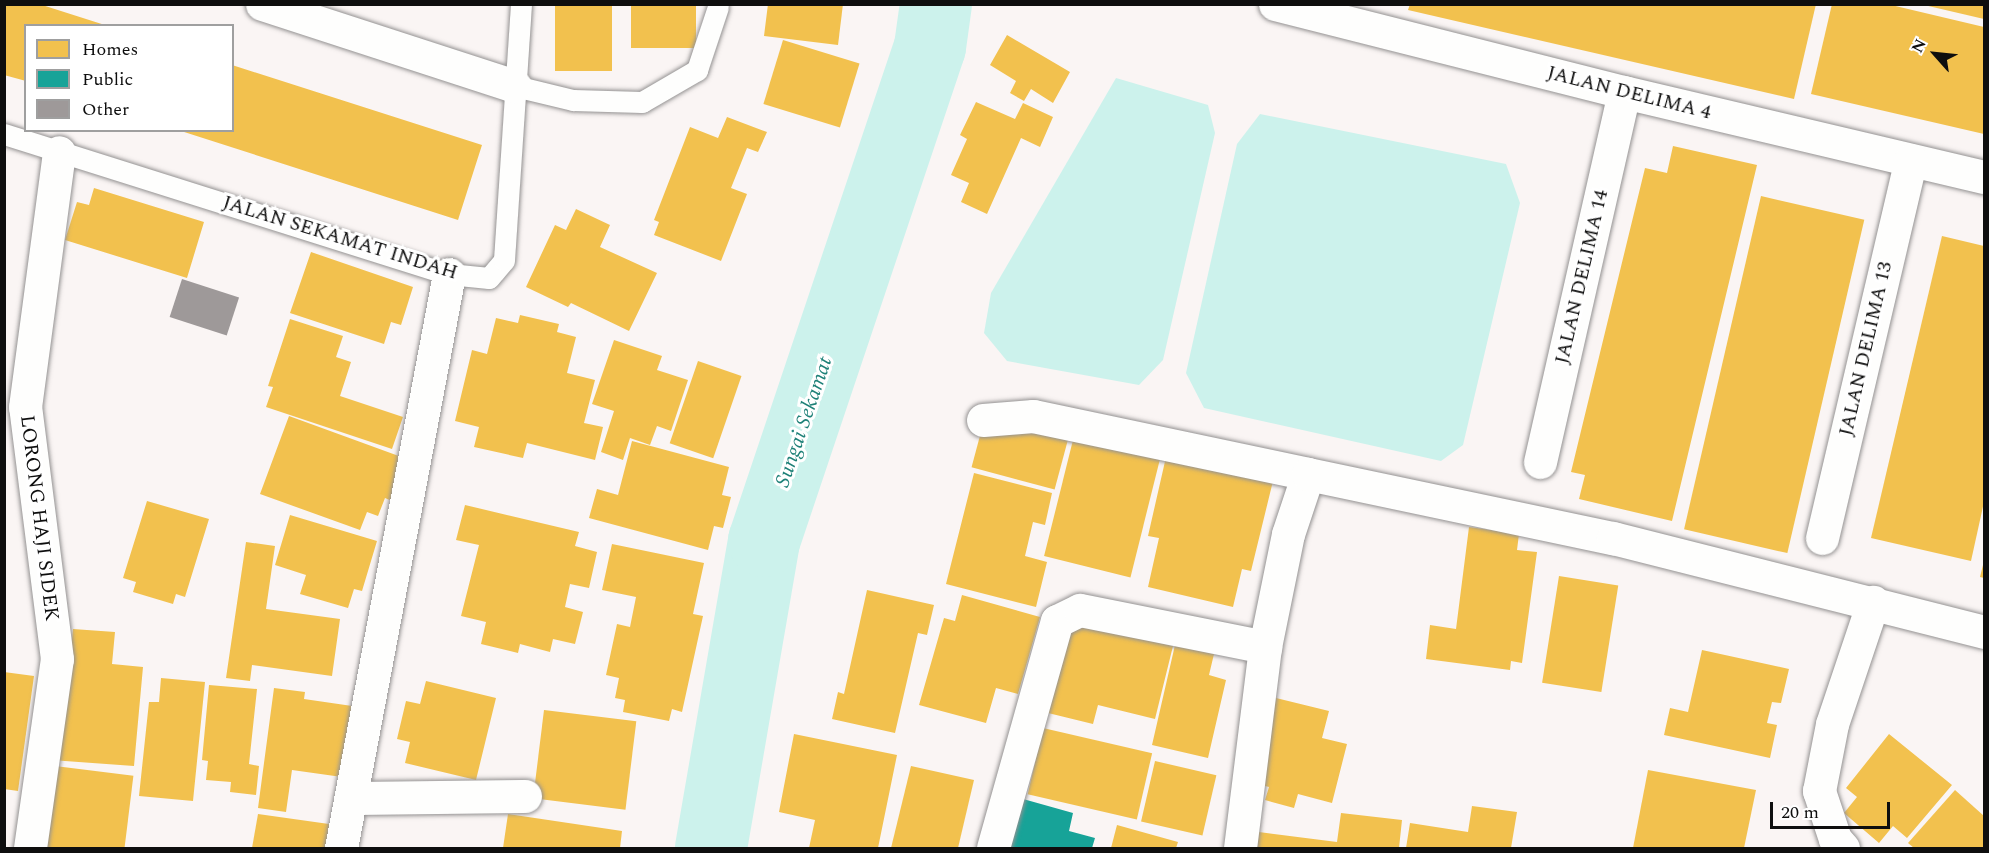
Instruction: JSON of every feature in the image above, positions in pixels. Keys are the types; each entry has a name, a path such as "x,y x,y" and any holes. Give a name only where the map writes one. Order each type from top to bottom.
{"street":[{"path":"262,4 515,87"},
{"name":"JALAN DELIMA 4","path":"1287,6 1624,92 1984,177"},
{"name":"JALAN DELIMA 14","path":"1540,462 1624,92"},
{"name":"LORONG HAJI SIDEK","path":"30,849 57,659 25,407 59,152"},
{"name":"JALAN DELIMA 13","path":"1822,538 1911,160"},
{"path":"341,849 449,274"},
{"path":"983,420 1034,416 1613,538 1873,602 1984,632"},
{"path":"1240,849 1265,648 1288,534 1308,474"},
{"path":"1843,849 1835,840 1819,791 1832,724 1873,602"},
{"path":"993,849 1057,621 1080,610 1265,648"},
{"path":"351,798 525,796"}],"lane":[{"name":"JALAN SEKAMAT INDAH","path":"4,134 449,274 489,278 504,261 521,4"},
{"path":"515,87 573,100 642,102 698,70 718,7"}],"water":[{"path":"1116,78 1208,105 1215,133 1163,360 1139,385 1007,361 984,333 991,293"},
{"path":"1260,114 1506,164 1520,203 1463,445 1441,461 1204,408 1186,373 1237,144"}],"building: Homes":[{"path":"4,4 39,4 102,24 24,24 24,80 4,75"},
{"path":"555,4 612,4 612,71 555,71"},
{"path":"631,4 696,4 696,48 631,48"},
{"path":"768,4 843,4 838,45 764,36"},
{"path":"1410,4 1816,4 1794,99 1408,10"},
{"path":"1832,4 1887,4 1984,27 1984,134 1811,94"},
{"path":"1984,4 1984,19 1924,5"},
{"path":"1007,35 1070,72 1053,103 1031,89 1024,101 1010,93 1016,81 990,65"},
{"path":"783,40 860,63 840,127 763,104"},
{"path":"234,66 482,145 458,220 184,132 234,132"},
{"path":"976,102 1015,119 1023,103 1053,117 1040,147 1021,138 987,214 961,202 969,183 951,175 967,139 960,135"},
{"path":"727,117 767,132 758,152 747,148 731,188 747,194 721,261 654,235 659,222 654,220 690,127 718,138"},
{"path":"1673,146 1757,165 1672,521 1579,499 1585,475 1571,472 1645,168 1667,173"},
{"path":"94,188 204,222 187,278 65,240 77,202 89,205"},
{"path":"1761,196 1864,220 1787,553 1684,529"},
{"path":"576,209 610,225 600,247 657,273 629,331 571,303 568,307 526,287 555,225 566,230"},
{"path":"1942,236 1984,246 1984,502 1971,561 1871,538"},
{"path":"311,252 413,287 401,325 391,322 384,344 290,313"},
{"path":"520,315 559,324 557,332 576,337 567,373 595,380 584,423 603,427 595,460 527,443 523,458 474,447 479,427 455,421 472,350 487,354 496,318 518,323"},
{"path":"290,319 343,336 336,357 351,362 340,396 403,417 392,449 266,407 273,387 268,386"},
{"path":"614,340 662,356 657,370 688,380 671,431 657,426 650,445 630,438 623,460 601,452 614,411 592,404"},
{"path":"698,361 741,376 713,458 670,443"},
{"path":"289,416 407,459 392,501 385,498 378,516 367,512 360,530 260,494"},
{"path":"985,417 1068,439 1055,489 972,467"},
{"path":"1076,428 1162,450 1130,578 1044,556"},
{"path":"632,441 729,467 722,495 731,497 723,528 714,526 708,550 589,518 597,489 618,495"},
{"path":"1166,457 1273,481 1251,571 1242,569 1233,607 1148,587 1159,538 1148,536"},
{"path":"974,473 1052,493 1045,525 1033,522 1025,556 1047,562 1036,607 946,584"},
{"path":"147,501 209,519 185,597 176,594 173,604 133,592 136,582 123,578"},
{"path":"465,505 579,532 575,546 597,552 589,588 570,584 565,607 583,612 575,644 553,639 550,652 520,644 518,653 481,644 486,622 461,616 479,545 456,540"},
{"path":"290,515 377,541 362,591 354,589 348,608 300,594 306,575 275,565"},
{"path":"1469,527 1519,534 1517,550 1537,552 1522,663 1511,661 1510,670 1426,659 1430,625 1456,629"},
{"path":"246,542 275,546 266,609 340,619 332,676 252,665 250,681 226,678"},
{"path":"612,544 704,563 693,614 703,616 682,712 672,709 669,721 623,712 625,700 615,698 619,678 606,675 617,624 630,627 636,597 602,590"},
{"path":"1984,561 1984,578 1980,577"},
{"path":"1559,576 1618,585 1601,692 1542,683"},
{"path":"867,590 934,605 927,635 918,633 895,733 832,719 838,692 844,694"},
{"path":"962,595 1040,617 1018,694 996,688 986,723 919,705 944,618 955,621"},
{"path":"1066,621 1173,646 1155,719 1098,705 1093,724 1044,712"},
{"path":"73,629 115,632 112,664 143,667 134,766 51,760 70,661"},
{"path":"1175,645 1214,654 1209,675 1226,680 1208,758 1152,745"},
{"path":"1702,650 1789,669 1781,703 1772,702 1767,723 1777,725 1770,758 1664,735 1670,708 1688,712"},
{"path":"4,672 34,676 18,791 4,789"},
{"path":"161,678 205,682 193,801 139,796 149,702 159,702"},
{"path":"426,681 496,698 476,780 405,763 410,742 397,739 406,701 420,704"},
{"path":"209,685 257,689 249,764 259,766 256,795 230,792 231,782 206,780 208,761 202,760"},
{"path":"274,688 305,692 304,699 359,707 349,778 292,770 286,812 258,808"},
{"path":"1276,698 1329,711 1322,738 1347,744 1332,803 1298,794 1294,808 1265,800 1269,787 1254,783"},
{"path":"544,710 636,721 625,810 533,798"},
{"path":"1043,728 1152,753 1137,819 1028,794"},
{"path":"794,734 897,755 878,848 809,848 815,820 779,812"},
{"path":"1889,734 1952,785 1907,838 1893,826 1879,843 1844,813 1857,797 1846,788"},
{"path":"1155,761 1216,775 1202,836 1141,821"},
{"path":"55,766 133,776 125,848 45,848"},
{"path":"911,766 974,780 958,848 891,848"},
{"path":"1648,770 1756,790 1744,848 1633,848"},
{"path":"1955,790 1984,816 1984,848 1914,848 1908,843"},
{"path":"1472,806 1517,812 1511,848 1406,848 1410,823 1468,832"},
{"path":"1341,813 1402,820 1399,848 1257,848 1259,832 1337,842"},
{"path":"258,814 336,825 332,848 252,848"},
{"path":"508,814 622,831 620,848 503,848"},
{"path":"1117,825 1178,842 1176,848 1111,848"}],"building: Public":[{"path":"1016,797 1073,813 1069,831 1095,838 1092,848 1002,848"}],"building: Other":[{"path":"182,279 239,298 227,336 170,317"}],"waterway":[{"name":"Sungai Sekamat","path":"711,848 764,541 930,47 936,4"}]}
